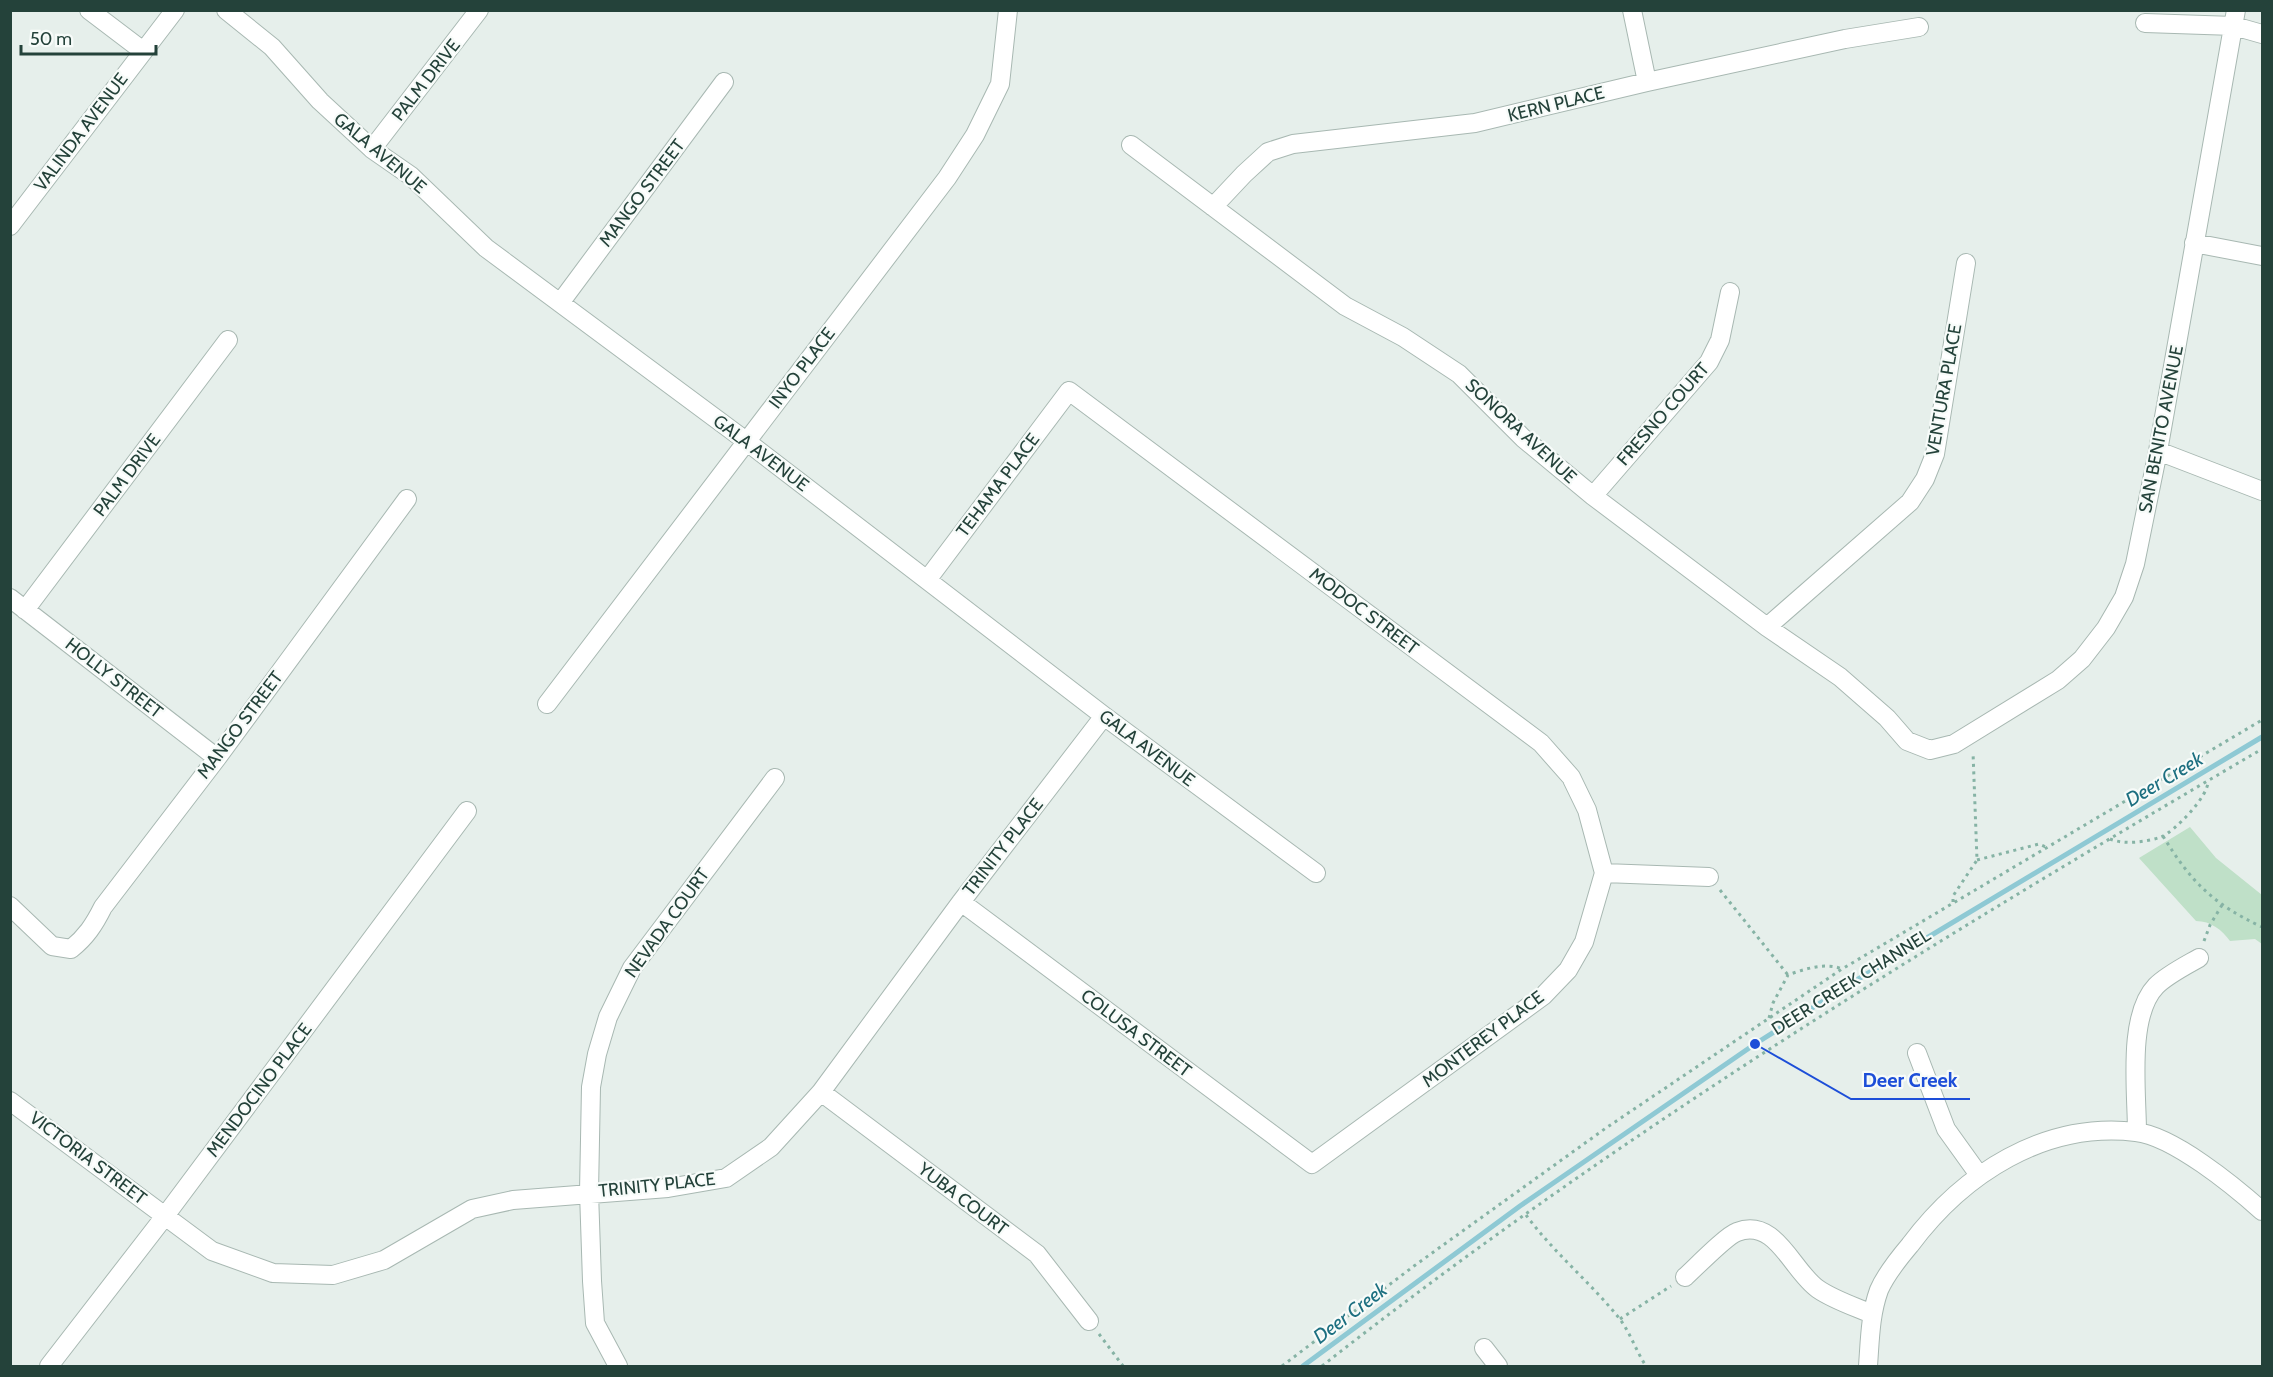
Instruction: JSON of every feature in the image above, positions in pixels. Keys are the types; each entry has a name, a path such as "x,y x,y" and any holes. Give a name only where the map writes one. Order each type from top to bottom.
{"street":[{"path":"89,10 143,51"},
{"name":"VALINDA AVENUE","path":"10,226 175,10"},
{"name":"GALA AVENUE","path":"226,10 272,47 320,101 372,149 411,176 486,248 746,441 1104,716 1316,873"},
{"name":"PALM DRIVE","path":"372,149 479,10"},
{"name":"INYO PLACE","path":"547,704 947,178 975,135 1000,84 1008,10"},
{"path":"1632,10 1647,82"},
{"path":"2145,23 2235,18 2262,34"},
{"name":"SAN BENITO AVENUE","path":"1930,750 1954,744 2058,681 2082,659 2106,628 2124,597 2135,564 2158,451 2235,18"},
{"name":"KERN PLACE","path":"1213,207 1268,152 1293,144 1475,123 1647,82 1845,39 1919,27"},
{"name":"MANGO STREET","path":"560,303 724,82"},
{"name":"SONORA AVENUE","path":"1131,145 1345,306 1403,337 1459,374 1523,438 1593,495 1767,627 1840,677 1887,718 1907,741 1930,750"},
{"path":"2194,243 2262,256"},
{"name":"VENTURA PLACE","path":"1767,627 1910,502 1925,479 1935,454 1966,263"},
{"name":"FRESNO COURT","path":"1593,495 1709,362 1720,340 1730,292"},
{"name":"PALM DRIVE","path":"25,610 228,340"},
{"name":"TEHAMA PLACE","path":"927,580 1069,390"},
{"name":"MODOC STREET","path":"1069,390 1540,743 1571,777 1587,810 1604,873"},
{"path":"2158,451 2262,491"},
{"name":"MANGO STREET","path":"10,906 52,946 71,949 84,938 103,906 217,758 407,499"},
{"name":"HOLLY STREET","path":"10,598 217,758"},
{"name":"TRINITY PLACE","path":"165,1216 212,1251 273,1273 333,1275 384,1260 472,1209 513,1200 589,1192 668,1188 726,1178 771,1147 821,1092 960,902 1104,716"},
{"name":"NEVADA COURT","path":"618,1366 595,1323 589,1192 591,1087 597,1054 618,993 632,968 775,778"},
{"name":"MENDOCINO PLACE","path":"49,1366 165,1216 467,812"},
{"path":"1604,873 1710,877"},
{"name":"MONTEREY PLACE","path":"1312,1164 1543,996 1568,970 1584,942 1604,873"},
{"name":"COLUSA STREET","path":"960,902 1312,1164"},
{"path":"2137,1132 2137,1040 2144,1002 2157,985 2199,958"},
{"path":"1917,1053 1946,1129 1978,1175"},
{"name":"YUBA COURT","path":"821,1092 1037,1254 1089,1321"},
{"name":"VICTORIA STREET","path":"10,1101 165,1216"},
{"path":"1869,1366 1872,1314 1880,1288 1918,1233 1941,1208 1978,1175 2021,1149 2053,1137 2092,1132 2137,1132 2167,1143 2197,1160 2262,1211"},
{"path":"1685,1277 1729,1237 1738,1232 1752,1230 1767,1234 1779,1244 1816,1288 1834,1299 1872,1314"},
{"path":"1484,1348 1498,1366"}],"path":[{"path":"1282,1366 1414,1266 1606,1128 1842,969 2262,720"},
{"path":"1953,902 1953,896 1977,860 1973,732"},
{"name":"DEER CREEK CHANNEL","path":"1322,1366 1439,1277 1526,1215 1771,1048 2110,839 2262,749"},
{"path":"2110,839 2130,842 2163,836 2206,793 2208,781"},
{"path":"2163,836 2181,865 2199,886 2222,905 2262,927"},
{"path":"1977,860 2039,844 2046,847"},
{"path":"1710,877 1788,975"},
{"path":"2199,958 2210,924 2222,905"},
{"path":"1769,1018 1773,1003 1788,975 1802,970 1834,966 1842,969"},
{"path":"1526,1215 1542,1237 1569,1262 1620,1319 1646,1366"},
{"path":"1620,1319 1685,1277"},
{"path":"1089,1321 1123,1366"}],"green space":[{"path":"2190,827 2216,858 2262,895 2262,944 2255,939 2230,941 2216,927 2196,921 2139,858"}],"waterway":[{"name":"Deer Creek","path":"1303,1366 1520,1206 1755,1044 1855,981 2262,737"}],"place":[{"name":"Deer Creek","path":"1755,1044"}]}
